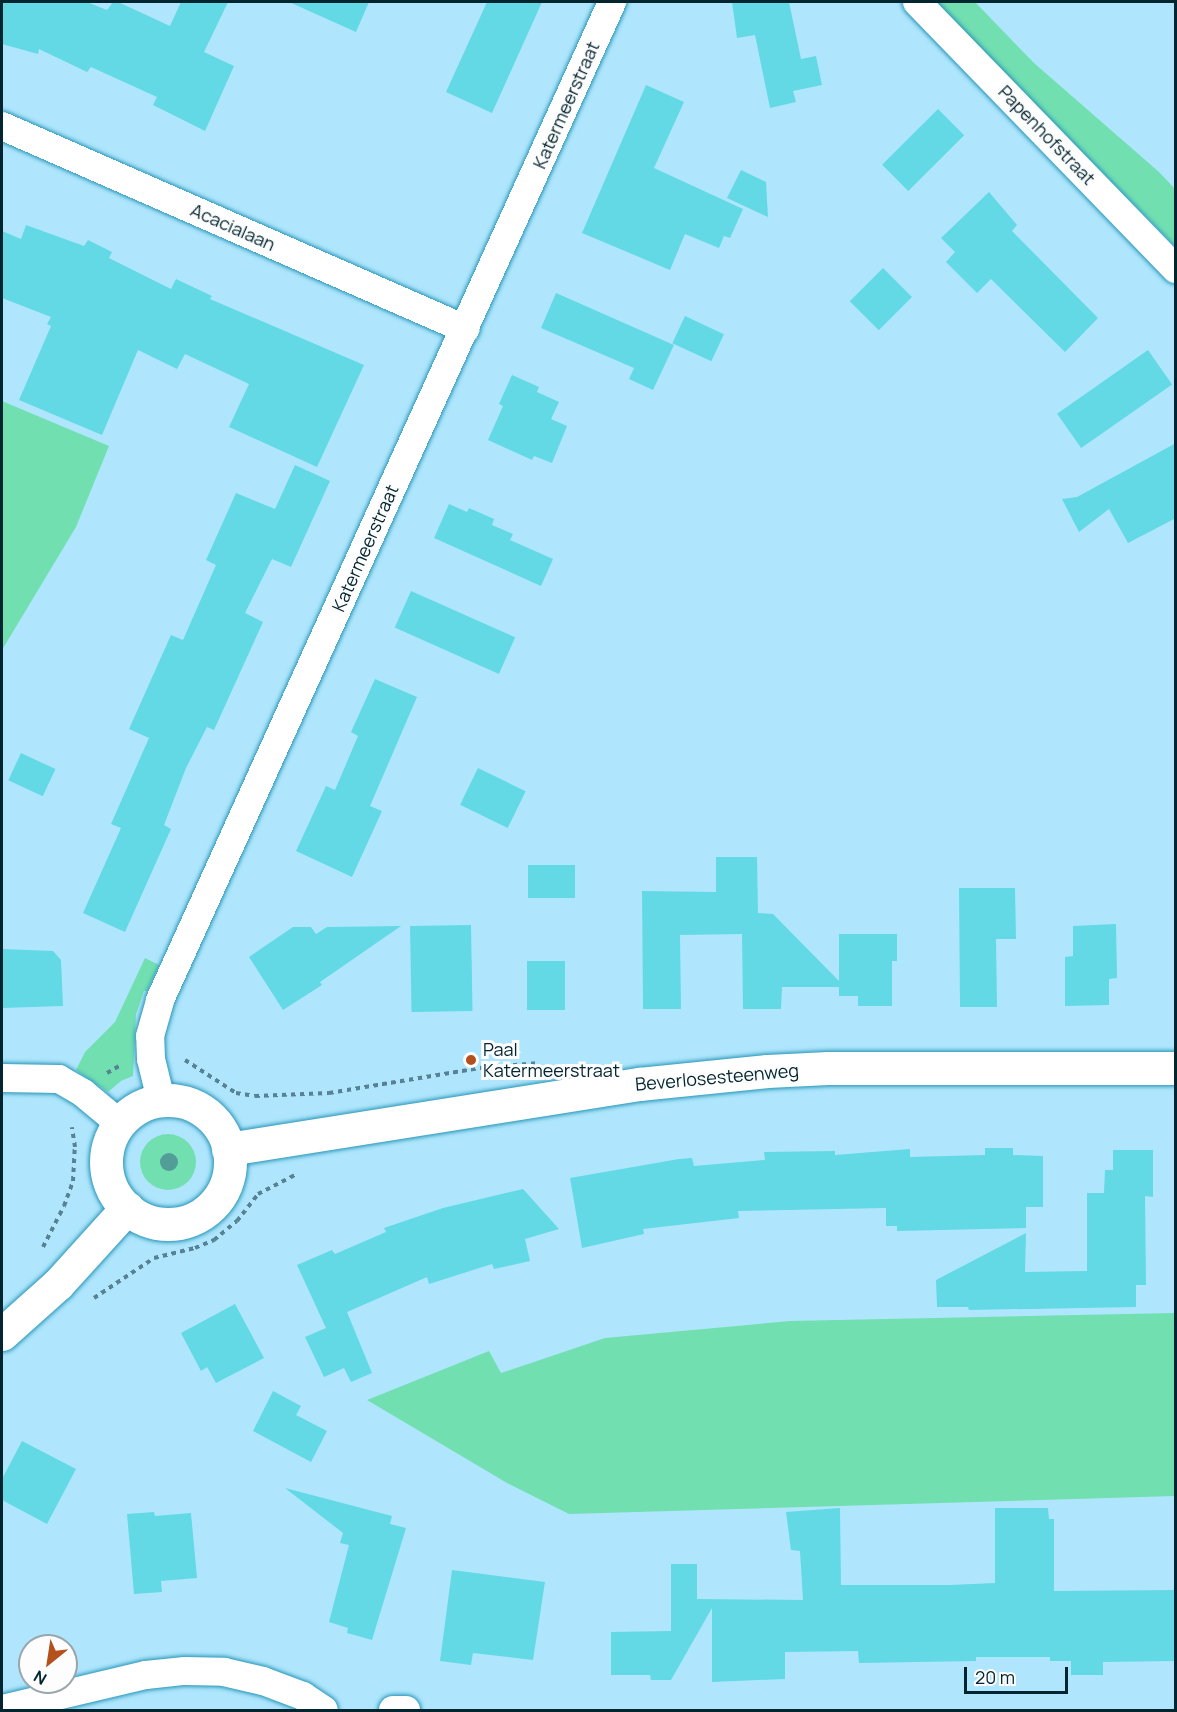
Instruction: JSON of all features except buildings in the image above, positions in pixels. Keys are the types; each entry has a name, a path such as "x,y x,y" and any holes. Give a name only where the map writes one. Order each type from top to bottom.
{"street":[{"name":"Katermeerstraat","path":"161,1100 151,1059 150,1036 160,1000 612,2"},
{"name":"Papenhofstraat","path":"917,2 1176,269"},
{"name":"Acacialaan","path":"2,126 465,330"},
{"name":"Beverlosesteenweg","path":"228,1149 639,1084 744,1073 828,1068 1176,1068"},
{"path":"2,1078 59,1079 82,1093 118,1124"},
{"path":"179,1099 211,1116 223,1131 228,1149 230,1165 218,1198 207,1211 192,1221 163,1224 144,1220 127,1208 114,1194 108,1180 106,1160 118,1124 144,1105 161,1100 179,1099"},
{"path":"2,1334 58,1284 127,1208"},
{"path":"2,1709 146,1675 185,1671 224,1672 263,1681 303,1696 324,1710"},
{"path":"393,1710 406,1710"}],"path":[{"path":"176,1058 186,1060 236,1093 255,1096 329,1093 486,1067 544,1063"},
{"path":"102,1076 125,1064"},
{"path":"39,1256 64,1206 73,1181 75,1147 72,1118"},
{"path":"88,1302 154,1258 195,1248 214,1240 237,1221 252,1200 266,1189 298,1174"}],"green space":[{"path":"935,2 975,2 1034,63 1159,172 1175,189 1175,246"},
{"path":"2,401 109,446 76,527 2,650"},
{"path":"145,958 159,965 147,991 144,991 136,1014 133,1076 121,1081 108,1092 76,1070 85,1052 115,1022"},
{"path":"168,1134 179,1136 188,1142 194,1151 196,1162 194,1173 188,1182 179,1188 168,1190 157,1188 148,1182 142,1173 140,1162 142,1151 148,1142 157,1136"},
{"path":"1175,1313 1175,1496 569,1514 507,1483 367,1400 489,1351 501,1373 605,1338 790,1321"}],"place":[{"name":"Paal Katermeerstraat","path":"471,1060"}]}
